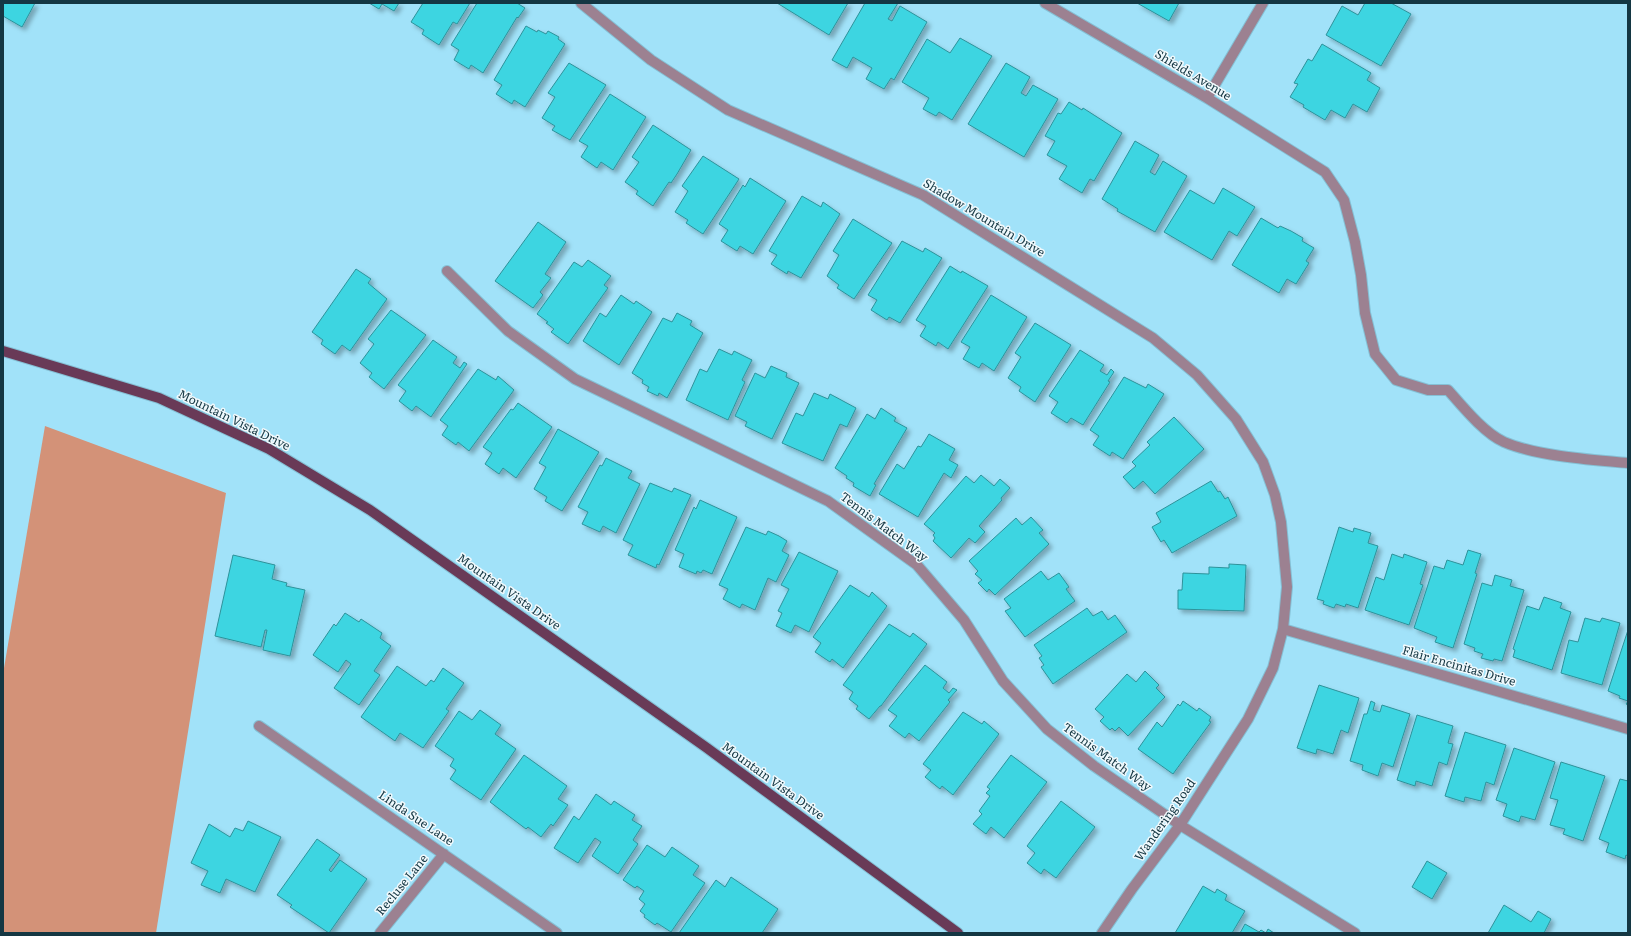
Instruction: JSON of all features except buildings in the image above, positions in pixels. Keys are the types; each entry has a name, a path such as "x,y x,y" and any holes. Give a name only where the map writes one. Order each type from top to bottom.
{"main road":[{"name":"Mountain Vista Drive","path":"3,351 159,398 269,449 370,510 707,748 958,933"}],"street":[{"name":"Shadow Mountain Drive","path":"581,3 651,60 728,110 923,195 1153,338 1196,375 1236,418 1263,462 1275,495 1281,522 1286,587 1283,629"},
{"name":"Shields Avenue","path":"1045,3 1207,98 1325,172 1344,200 1362,275 1365,313 1376,354 1396,380 1428,390 1448,390 1475,420 1503,442 1527,450 1593,460 1628,463"},
{"path":"1207,98 1262,3"},
{"name":"Tennis Match Way","path":"447,271 508,331 575,379 828,501 917,565 964,620 1003,681 1047,729 1094,766 1180,825 1355,933"},
{"name":"Wandering Road","path":"1102,933 1132,889 1180,825 1248,719 1273,668 1283,629"},
{"name":"Flair Encinitas Drive","path":"1283,629 1628,729"},
{"name":"Linda Sue Lane","path":"259,726 557,933"},
{"name":"Recluse Lane","path":"380,933 444,854"}],"shaded area":[{"path":"45,426 226,493 156,933 3,933 3,674"}]}
